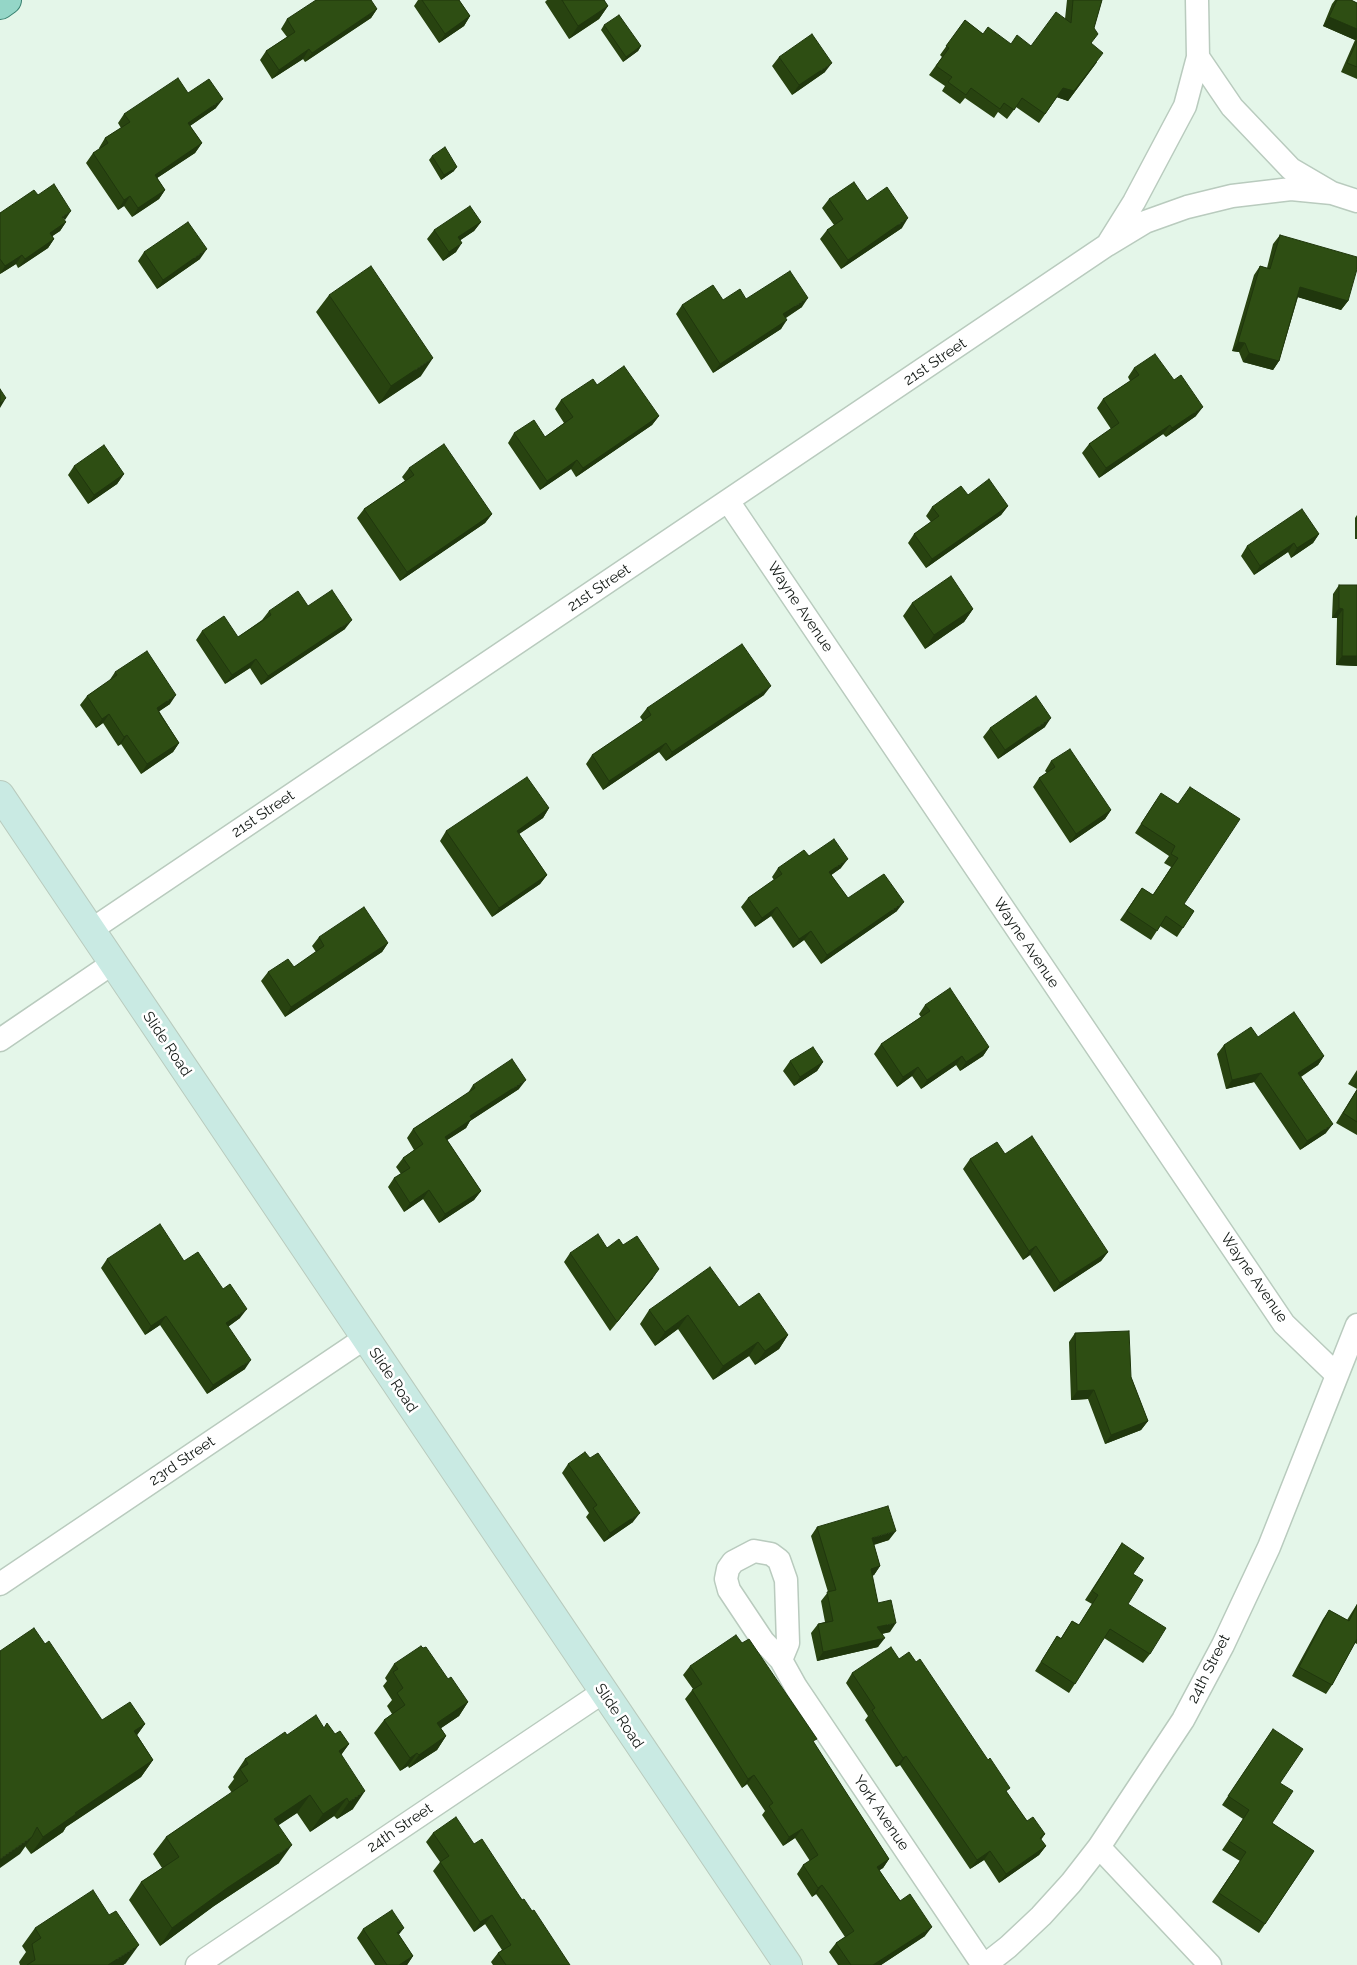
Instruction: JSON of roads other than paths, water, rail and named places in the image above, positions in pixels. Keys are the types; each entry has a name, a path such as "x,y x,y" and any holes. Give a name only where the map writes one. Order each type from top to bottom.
{"main road":[{"path":"0,5 7,0"},
{"name":"Slide Road","path":"0,795 788,1965"}],"street":[{"name":"21st Street","path":"1107,245 1134,202 1185,106 1198,57 1197,0"},
{"path":"1198,57 1232,107 1291,170 1332,193 1357,201"},
{"name":"21st Street","path":"91,930 1107,245 1145,222 1187,207 1232,196 1291,189 1332,193"},
{"name":"Wayne Avenue","path":"728,501 1284,1324 1336,1374"},
{"path":"0,1040 113,963"},
{"name":"24th Street","path":"984,1965 1008,1947 1041,1916 1071,1883 1099,1847 1183,1720 1223,1645 1269,1547 1336,1374 1357,1326"},
{"name":"23rd Street","path":"0,1584 365,1338"},
{"name":"York Avenue","path":"781,1660 796,1687 984,1965"},
{"name":"24th Street","path":"197,1965 603,1692"},
{"path":"1099,1847 1210,1965"}]}
